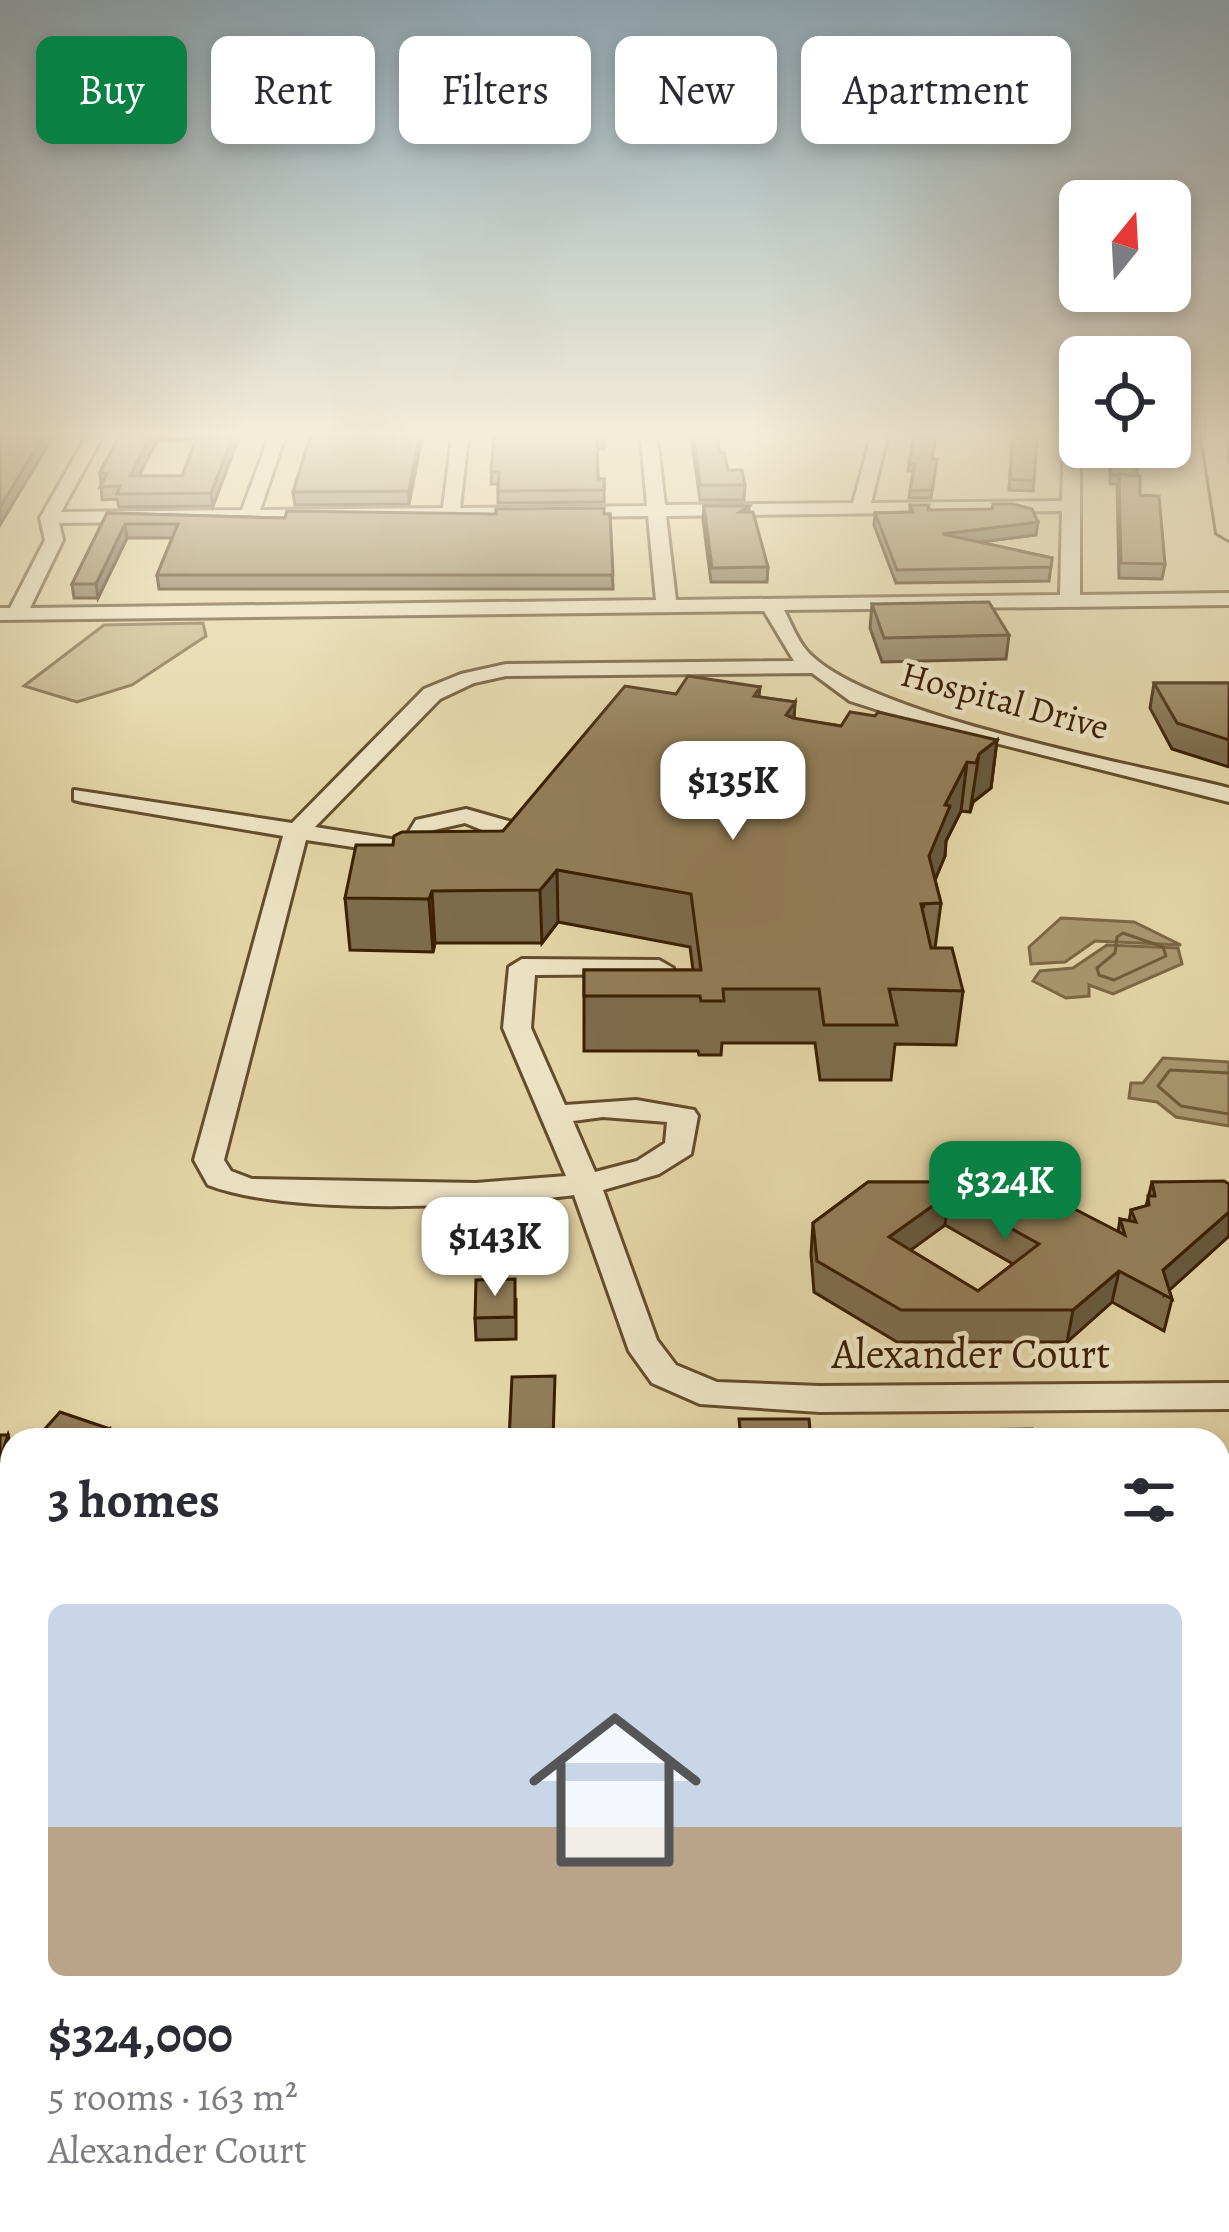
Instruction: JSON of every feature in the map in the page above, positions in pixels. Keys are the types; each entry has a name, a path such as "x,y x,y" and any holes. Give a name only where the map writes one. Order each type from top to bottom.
{"street":[{"path":"9,614 52,541"},
{"path":"660,541 667,607"},
{"path":"1070,601 1071,541"},
{"path":"9,614 1229,599"},
{"path":"772,607 799,655 816,667"},
{"path":"556,1116 583,1109 657,1110 683,1116 680,1147 649,1170 532,1191 248,1190 219,1178 209,1160 296,832 425,700 468,678 531,669 816,667"},
{"name":"Hospital Drive","path":"816,667 858,696 1182,787 1229,795"},
{"name":"Hospital Drive","path":"1182,787 1195,798 1229,808"},
{"path":"82,795 389,849 417,847"},
{"path":"585,1182 517,1028 522,967 659,968"},
{"name":"Alexander Court","path":"585,1182 624,1281 641,1343 664,1374 713,1395 1229,1396"}],"shaded area":[{"path":"203,623 206,636 132,685 77,702 24,686 104,625"}],"water":[{"path":"1061,918 1134,922 1181,945 1095,941 1065,962 1031,964 1029,947"},
{"path":"1107,945 1178,948 1182,964 1113,994 1089,985 1089,996 1066,998 1033,981 1040,971 1073,968"},
{"path":"1163,1058 1229,1062 1229,1126 1176,1117 1157,1102 1129,1098 1131,1083 1143,1083"}],"building":[{"path":"93,541 117,541 96,584 72,584"},
{"path":"171,541 611,541 613,575 157,575"},
{"path":"709,541 761,541 768,567 712,568"},
{"path":"886,541 975,541 1052,558 1051,567 897,570"},
{"path":"1121,541 1163,541 1165,564 1121,563"},
{"path":"989,602 1009,635 884,638 872,604"},
{"path":"688,676 760,687 754,696 795,702 786,715 793,718 841,726 850,712 875,716 878,712 997,740 979,754 976,763 967,762 945,805 950,806 929,856 941,903 921,904 931,948 952,948 963,991 889,989 897,1025 824,1025 819,989 723,989 724,1001 701,1001 700,996 584,996 584,970 701,970 691,894 557,870 540,890 432,891 429,899 345,898 356,845 393,845 394,836 402,832 503,831 625,686 676,694","holes":["717,743 766,752 738,790 688,780"]},
{"path":"1154,683 1229,683 1229,740 1177,723"},
{"path":"868,1182 1022,1182 1125,1235 1120,1219 1136,1222 1131,1210 1149,1205 1148,1196 1155,1196 1152,1182 1229,1184 1229,1212 1163,1270 1172,1299 1119,1271 1073,1310 901,1310 817,1261 813,1223","holes":["949,1194 1039,1244 978,1291 889,1237"]},
{"path":"515,1279 515,1317 475,1318 476,1280"},
{"path":"555,1376 553,1428 510,1428 512,1377"},
{"path":"60,1412 107,1428 46,1428"},
{"path":"739,1419 809,1419 810,1428 740,1428"}]}
